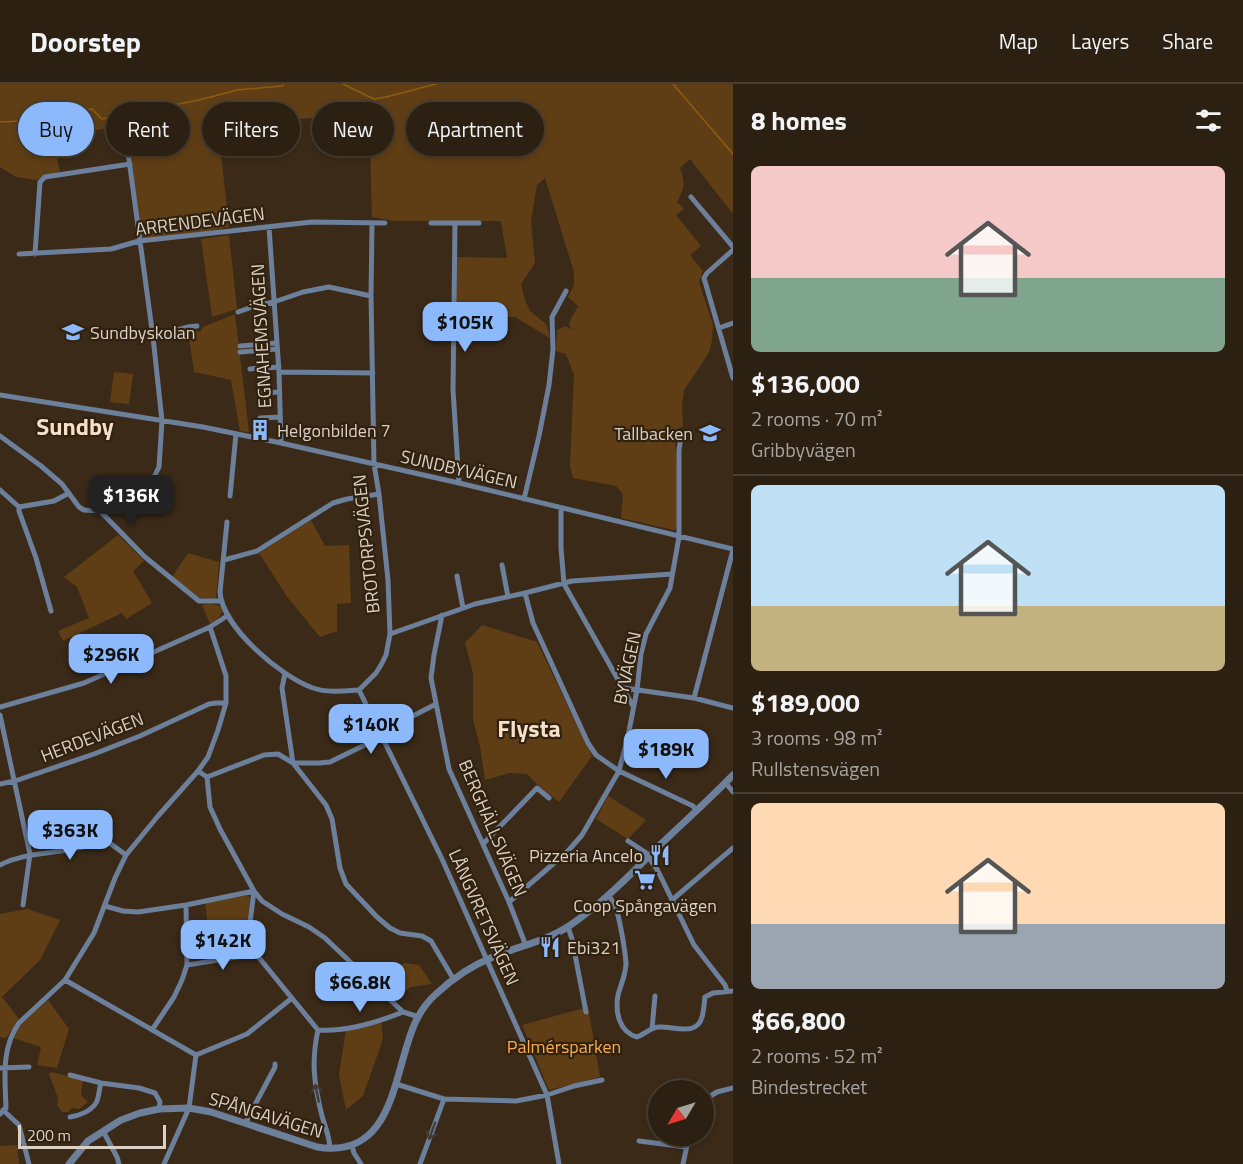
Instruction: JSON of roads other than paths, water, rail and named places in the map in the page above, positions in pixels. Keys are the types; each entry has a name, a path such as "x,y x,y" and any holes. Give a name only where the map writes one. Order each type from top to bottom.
{"street":[{"path":"0,436 62,483 82,510 100,512 137,495 152,482 159,467 162,420 129,156"},
{"path":"34,254 40,182 45,177 130,164"},
{"path":"691,197 733,248 707,273 704,279 733,378"},
{"name":"ARRENDEVÄGEN","path":"19,254 111,249 139,241 312,222 385,223"},
{"path":"431,223 479,223"},
{"name":"BROTORPSVÄGEN","path":"359,690 381,665 386,655 390,634 388,579 374,464 372,224"},
{"path":"455,224 453,390 459,483"},
{"name":"EGNAHEMSVÄGEN","path":"269,227 279,369 281,443"},
{"path":"238,312 303,292 328,287 371,296"},
{"path":"524,499 549,385 553,349 552,317 566,291"},
{"path":"719,328 733,323"},
{"path":"153,337 197,326"},
{"path":"240,349 277,346"},
{"path":"250,369 373,373"},
{"path":"260,393 279,392"},
{"name":"SUNDBYVÄGEN","path":"0,395 162,420 281,443 459,483 733,550"},
{"path":"260,418 280,417"},
{"path":"230,496 236,434"},
{"name":"BYVÄGEN","path":"509,902 568,851 582,835 620,771 646,634 670,588 679,537 681,437"},
{"path":"0,490 19,507 51,610"},
{"path":"19,507 54,501 69,493"},
{"path":"224,560 256,551 333,503 379,494"},
{"path":"561,508 564,584 633,706"},
{"path":"100,512 145,557 199,601 220,601"},
{"path":"227,522 220,601 235,627 267,660 297,681 315,689 359,690"},
{"path":"694,698 733,550"},
{"path":"502,565 508,597"},
{"path":"390,634 463,608 564,584 572,580 672,574"},
{"path":"457,576 463,608"},
{"path":"525,594 533,623 588,744 596,755 620,771 693,806 696,810"},
{"name":"BERGHÄLLSVÄGEN","path":"442,615 431,678 449,769 509,902 526,946"},
{"path":"0,707 84,683 210,627 227,616"},
{"path":"29,1164 19,1125 2,1112 6,1108 2,1068 6,1050 17,1025 65,980 94,933 126,855 208,757 226,703 226,676 210,627"},
{"path":"285,673 282,688 293,763"},
{"path":"624,688 694,698 733,708"},
{"name":"LÅNGVRETSVÄGEN","path":"359,690 442,859 547,1095 559,1164"},
{"name":"HERDEVÄGEN","path":"0,784 94,754 140,736 209,704 226,703"},
{"path":"293,763 330,762 379,738 382,732 436,704"},
{"path":"0,715 30,854 23,905"},
{"path":"207,777 264,755 278,754 293,763 326,805 332,819 340,868 346,884 376,917 390,928 400,933 422,936 432,941 454,980"},
{"path":"198,771 207,777"},
{"path":"358,1163 352,1146 360,1142 382,1120 414,1025 424,1007 436,993 487,960 568,927 609,896 733,775"},
{"path":"207,777 210,807 254,891 262,901 325,938 403,1012 419,1017"},
{"path":"726,782 733,792"},
{"path":"483,844 537,789 549,798"},
{"path":"628,841 645,852 658,871 694,945 730,991"},
{"path":"0,865 30,854 61,851 104,842 111,843 126,855"},
{"path":"672,900 733,848"},
{"path":"105,906 138,912 254,891"},
{"path":"254,891 248,939 251,948 318,1030 332,1031 386,1019 403,1012"},
{"path":"609,896 615,905 626,963 617,1004 621,1024 630,1035 638,1037 660,1027 685,1030 691,1028 701,1019 705,997 713,993 730,991"},
{"path":"152,1030 183,980 187,965 186,905"},
{"path":"568,927 586,1012"},
{"path":"187,965 256,954"},
{"path":"65,980 196,1055"},
{"path":"652,1029 656,996"},
{"path":"196,1055 247,1034 292,998"},
{"path":"318,1030 314,1049 316,1091 330,1149"},
{"path":"164,1164 189,1108 196,1055"},
{"path":"246,1123 275,1064"},
{"path":"2,1068 28,1067"},
{"path":"70,1075 155,1093 160,1102 159,1109"},
{"path":"396,1084 444,1099 516,1101 602,1080"},
{"path":"70,1117 77,1117 96,1103 101,1083"},
{"path":"714,1094 733,1088"},
{"path":"420,1164 444,1099"},
{"name":"SPÅNGAVÄGEN","path":"69,1164 88,1141 121,1120 159,1109 189,1108 211,1112 317,1147 330,1149 352,1146"},
{"path":"103,1131 119,1164"},
{"path":"639,1141 686,1147 683,1164"}],"waterway":[{"path":"1,122 19,121 38,112 44,118 48,118 55,114 92,109 102,119 237,90 284,84"},
{"path":"343,84 374,99 436,84"},
{"path":"673,84 733,154"}],"place":[{"name":"Sundbyskolan","path":"73,332"},
{"name":"Helgonbilden 7","path":"260,430"},
{"name":"Tallbacken","path":"710,433"},
{"name":"Pizzeria Ancelo","path":"660,855"},
{"name":"Coop Spångavägen","path":"645,880"},
{"name":"Ebi321","path":"550,947"}],"district":[{"name":"Sundby","path":"75,426"},
{"name":"Flysta","path":"529,728"}],"park label":[{"name":"Palmérsparken","path":"564,1046"}]}
